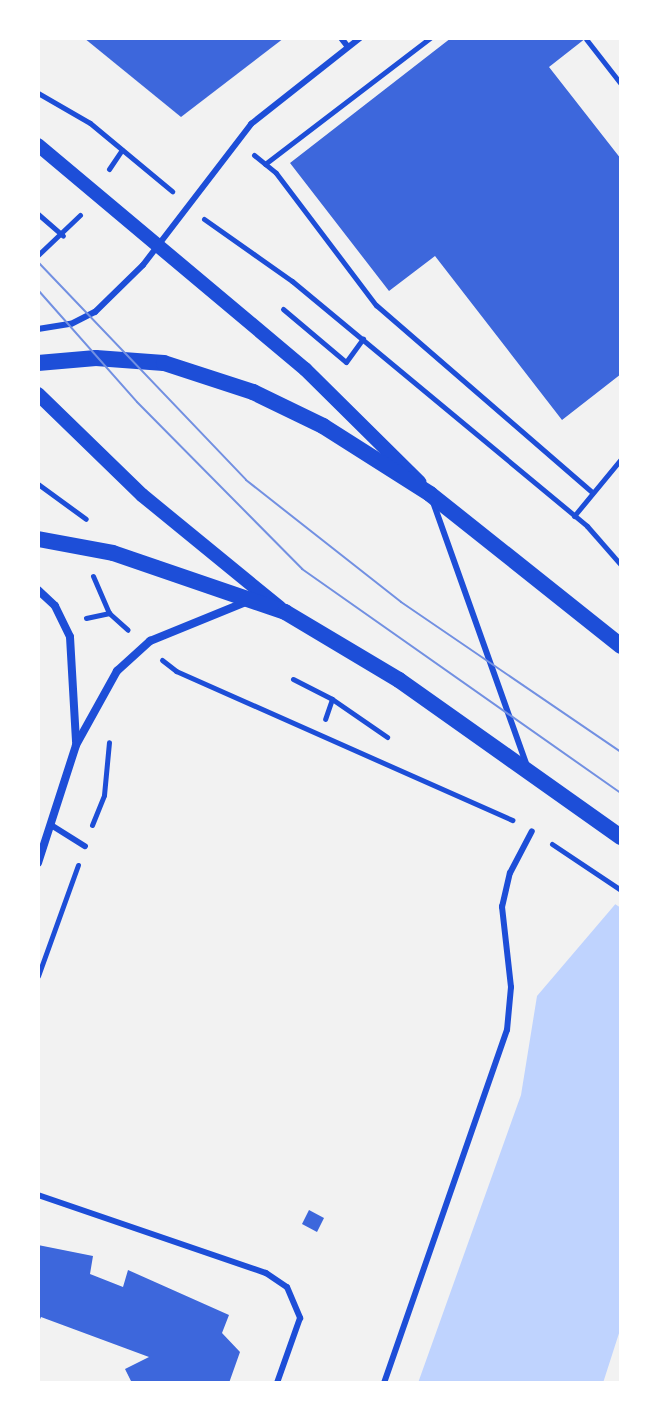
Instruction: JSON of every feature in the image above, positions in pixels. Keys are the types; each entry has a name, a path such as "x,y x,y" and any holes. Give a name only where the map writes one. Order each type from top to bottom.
{"main road":[{"path":"38,363 96,358 164,363 204,373 323,426 430,494 621,646"},
{"path":"38,539 113,553 285,612 399,680 621,837"}],"street":[{"path":"38,145 305,369 430,494"},
{"path":"38,394 142,495 285,612"},
{"path":"38,590 55,606 70,637 76,745"},
{"path":"38,863 76,745 117,671 144,646 252,599"}],"lane":[{"path":"341,38 348,47"},
{"path":"38,329 71,324 95,312 159,245 251,124 360,38"},
{"path":"430,494 530,773"},
{"path":"51,825 85,846"},
{"path":"384,1383 507,1030 511,987 502,907 510,873 532,831"},
{"path":"38,1195 266,1273 287,1287 300,1318 277,1383"}],"path":[{"path":"265,164 430,38"},
{"path":"586,39 621,84"},
{"path":"38,93 90,123 227,240 292,281 574,516 621,565"},
{"path":"238,141 265,164 376,305 592,492"},
{"path":"106,173 122,150"},
{"path":"38,255 63,236 83,211"},
{"path":"38,214 63,236"},
{"path":"283,309 346,362 363,339"},
{"path":"574,516 621,459"},
{"path":"38,484 79,510 89,527"},
{"path":"94,580 109,613 129,631"},
{"path":"81,619 109,613"},
{"path":"155,655 165,663 486,805 563,850 621,890"},
{"path":"154,671 165,663"},
{"path":"293,679 332,699 387,737"},
{"path":"325,719 332,699"},
{"path":"101,802 111,734"},
{"path":"38,976 75,874"}],"water":[{"path":"621,823 621,1327 603,1383 418,1383 521,1095 537,996 618,901"}],"pier":[{"path":"621,819 621,908 612,902 596,862"}],"building":[{"path":"84,38 284,38 181,117"},
{"path":"451,38 586,38 549,67 621,159 621,374 562,420 435,256 389,291 290,163"},
{"path":"309,1210 324,1218 317,1232 302,1224"},
{"path":"38,1245 93,1256 90,1274 123,1287 128,1270 229,1315 222,1333 240,1352 229,1383 132,1383 125,1369 149,1357 41,1317 38,1324"}],"tram line":[{"path":"38,262 246,480 401,602 621,752"},
{"path":"38,290 137,402 302,569 621,793"}]}
